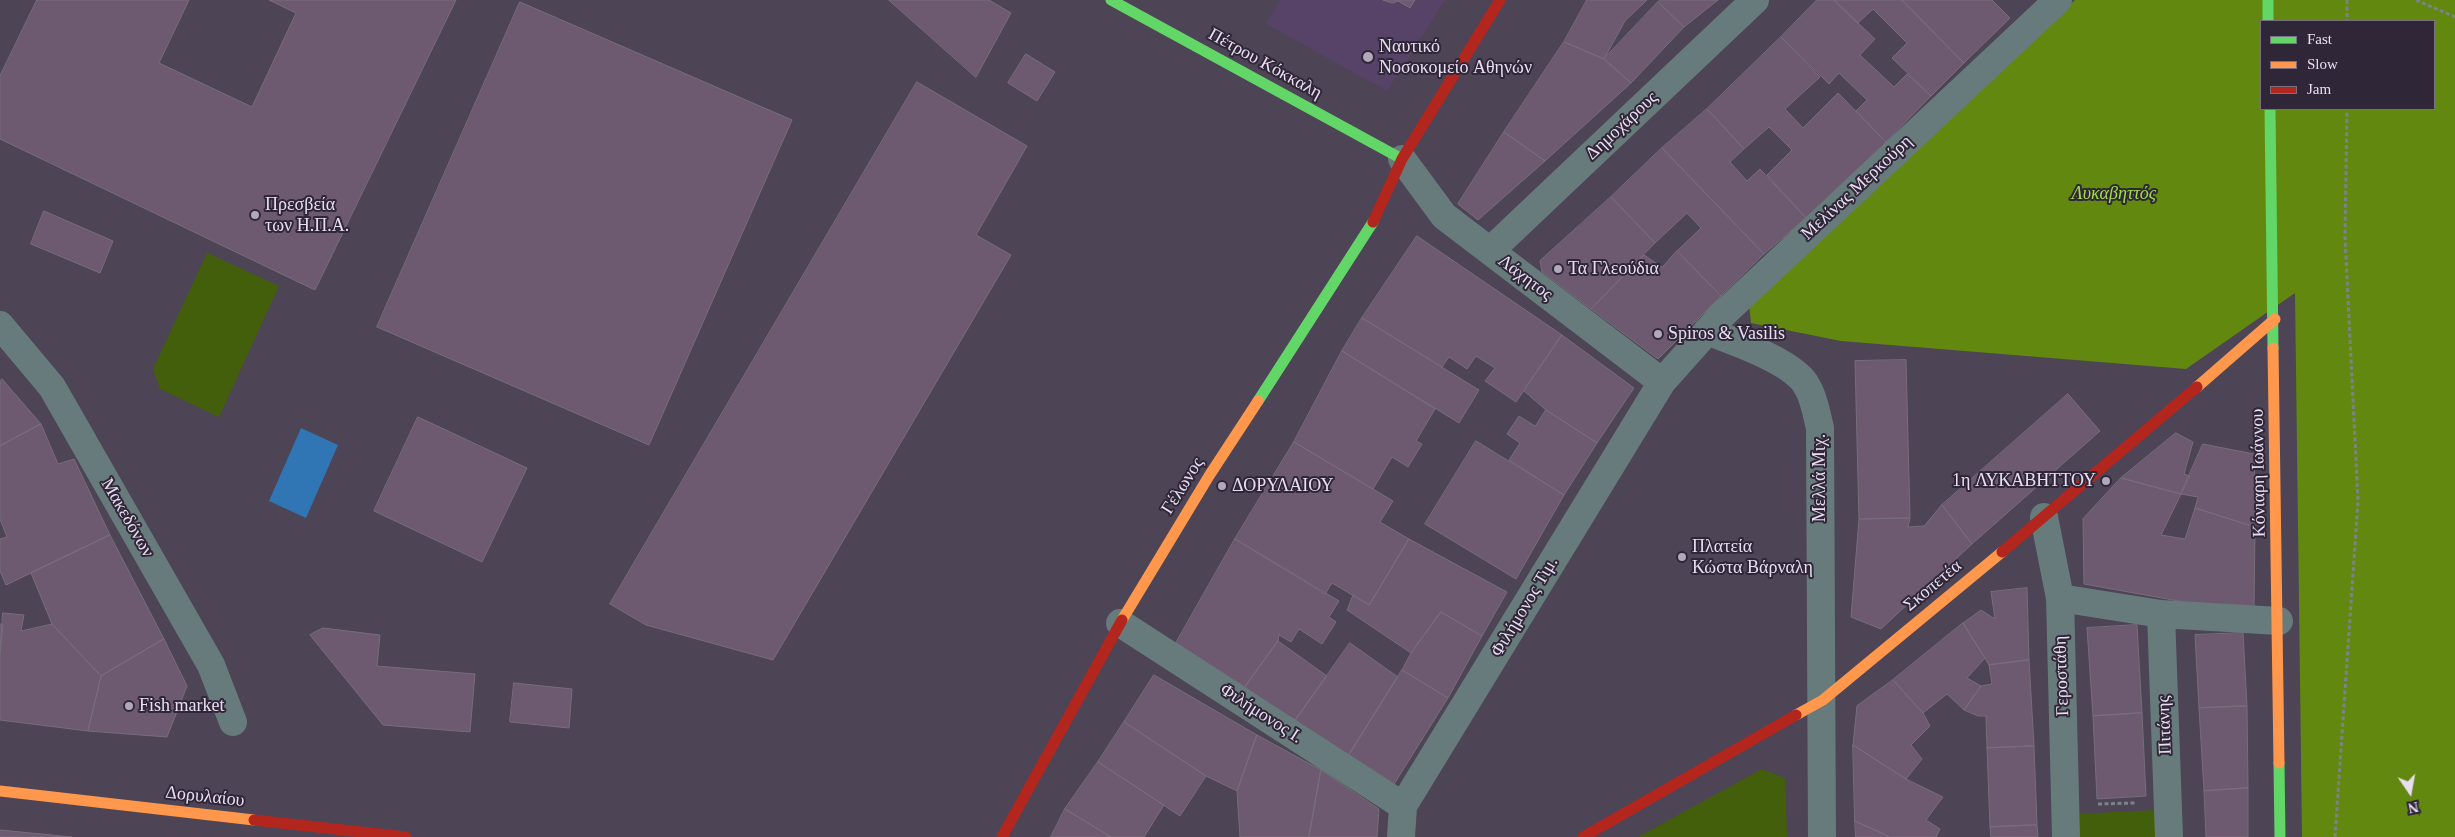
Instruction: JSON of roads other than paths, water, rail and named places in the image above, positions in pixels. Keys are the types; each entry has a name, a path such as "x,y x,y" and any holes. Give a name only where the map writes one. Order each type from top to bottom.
{"street":[{"name":"Πέτρου Κόκκαλη","path":"1111,0 1402,159"},
{"name":"Γέλωνος","path":"1002,837 1120,623 1209,476 1371,226 1402,159 1500,0"},
{"name":"Δημοχάρους","path":"1490,251 1755,0"},
{"path":"2268,0 2268,20"},
{"name":"Μελίνας Μερκούρη","path":"1662,382 1708,331 2041,5"},
{"name":"Κόνιαρη Ιωάννου","path":"2270,110 2275,319 2280,837"},
{"name":"Λάχητος","path":"1402,159 1444,216 1662,382"},
{"name":"Σκοπετέα","path":"1582,837 1823,700 2044,517 2275,319"},
{"name":"Μακεδόνων","path":"0,325 52,387 211,665 233,722"},
{"name":"Μελλά Μιχ.","path":"1708,331 1759,352 1793,372 1806,386 1820,428 1820,644 1823,700 1822,837"},
{"name":"Φιλήμονος Τιμ.","path":"1401,837 1403,806 1662,382"},
{"name":"Γεροστάθη","path":"2044,517 2060,598 2066,837"},
{"path":"2060,598 2161,614 2279,622"},
{"name":"Πιτάνης","path":"2161,614 2169,837"},
{"name":"Φιλήμονος Ι.","path":"1120,623 1403,806"},
{"name":"Δορυλαίου","path":"0,791 243,828 406,837"}],"water":[{"path":"301,428 338,445 306,518 269,501"}],"place":[{"name":"Ναυτικό Νοσοκομείο Αθηνών","path":"1368,57"},
{"name":"Πρεσβεία των Η.Π.Α.","path":"255,215"},
{"name":"Τα Γλεούδια","path":"1558,269"},
{"name":"Spiros & Vasilis","path":"1658,334"},
{"name":"1η ΛΥΚΑΒΗΤΤΟΥ","path":"2106,481"},
{"name":"ΔΟΡΥΛΑΙΟΥ","path":"1222,486"},
{"name":"Πλατεία Κώστα Βάρναλη","path":"1682,557"},
{"name":"Fish market","path":"129,706"}],"park label":[{"name":"Λυκαβηττός","path":"2114,194"}]}
